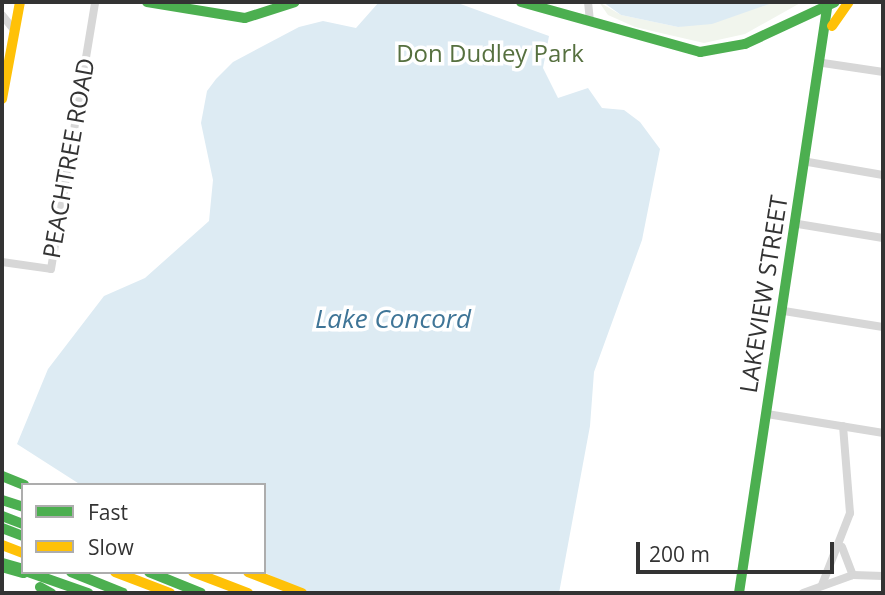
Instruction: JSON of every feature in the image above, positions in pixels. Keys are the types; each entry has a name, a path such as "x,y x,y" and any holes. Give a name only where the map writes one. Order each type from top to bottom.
{"main road":[{"path":"2,99 20,2"},
{"path":"147,2 206,7 253,17 295,2"},
{"path":"521,2 700,52 738,47 827,2"},
{"name":"LAKEVIEW STREET","path":"739,593 827,39 827,2"},
{"path":"827,39 849,2"},
{"path":"2,479 21,484"},
{"path":"2,500 21,507"},
{"path":"2,516 21,523"},
{"path":"2,528 21,535"},
{"path":"2,545 21,552"},
{"path":"2,564 21,570"},
{"path":"2,564 45,588 88,593"},
{"path":"29,574 45,588"},
{"path":"76,574 123,593"},
{"path":"120,574 170,593"},
{"path":"154,574 201,593"},
{"path":"198,574 248,593"},
{"path":"253,574 302,593"}],"street":[{"name":"PEACHTREE ROAD","path":"2,262 51,269 95,2"},
{"path":"589,2 590,20"},
{"path":"2,16 14,30"},
{"path":"823,63 883,72"},
{"path":"808,162 883,174"},
{"path":"798,224 883,238"},
{"path":"784,311 883,327"},
{"path":"767,414 883,433"},
{"path":"822,585 842,545 852,477 843,426"},
{"path":"842,545 853,575"},
{"path":"803,593 853,575 883,576"}],"shaded area":[{"path":"599,2 621,15 678,27 775,2 802,2 745,34 704,43 635,27 608,15"}],"water":[{"name":"Lake Concord","path":"379,2 455,2 549,36 543,68 558,98 588,88 602,108 624,110 640,122 660,149 642,240 594,372 590,426 559,593 306,593 266,573 266,483 78,483 17,444 48,369 104,296 145,278 209,221 213,180 201,123 207,91 216,79 233,62 299,27 323,21 356,28"},
{"path":"603,2 775,2 712,24 678,27 621,15"}],"traffic: fast":[{"path":"147,2 245,18 295,2"},
{"path":"521,2 700,52 745,44 835,2"},
{"path":"739,593 828,2"},
{"path":"2,476 21,484"},
{"path":"2,500 21,506"},
{"path":"2,516 21,523"},
{"path":"2,528 21,535"},
{"path":"2,565 21,570"},
{"path":"34,574 88,593"},
{"path":"76,574 123,593"},
{"path":"154,574 201,593"},
{"path":"40,587 51,593"}],"traffic: slow":[{"path":"2,99 20,2"},
{"path":"832,26 849,2"},
{"path":"2,545 21,552"},
{"path":"120,574 170,593"},
{"path":"198,574 248,593"},
{"path":"253,574 302,593"}],"park label":[{"name":"Don Dudley Park","path":"490,53"}]}
